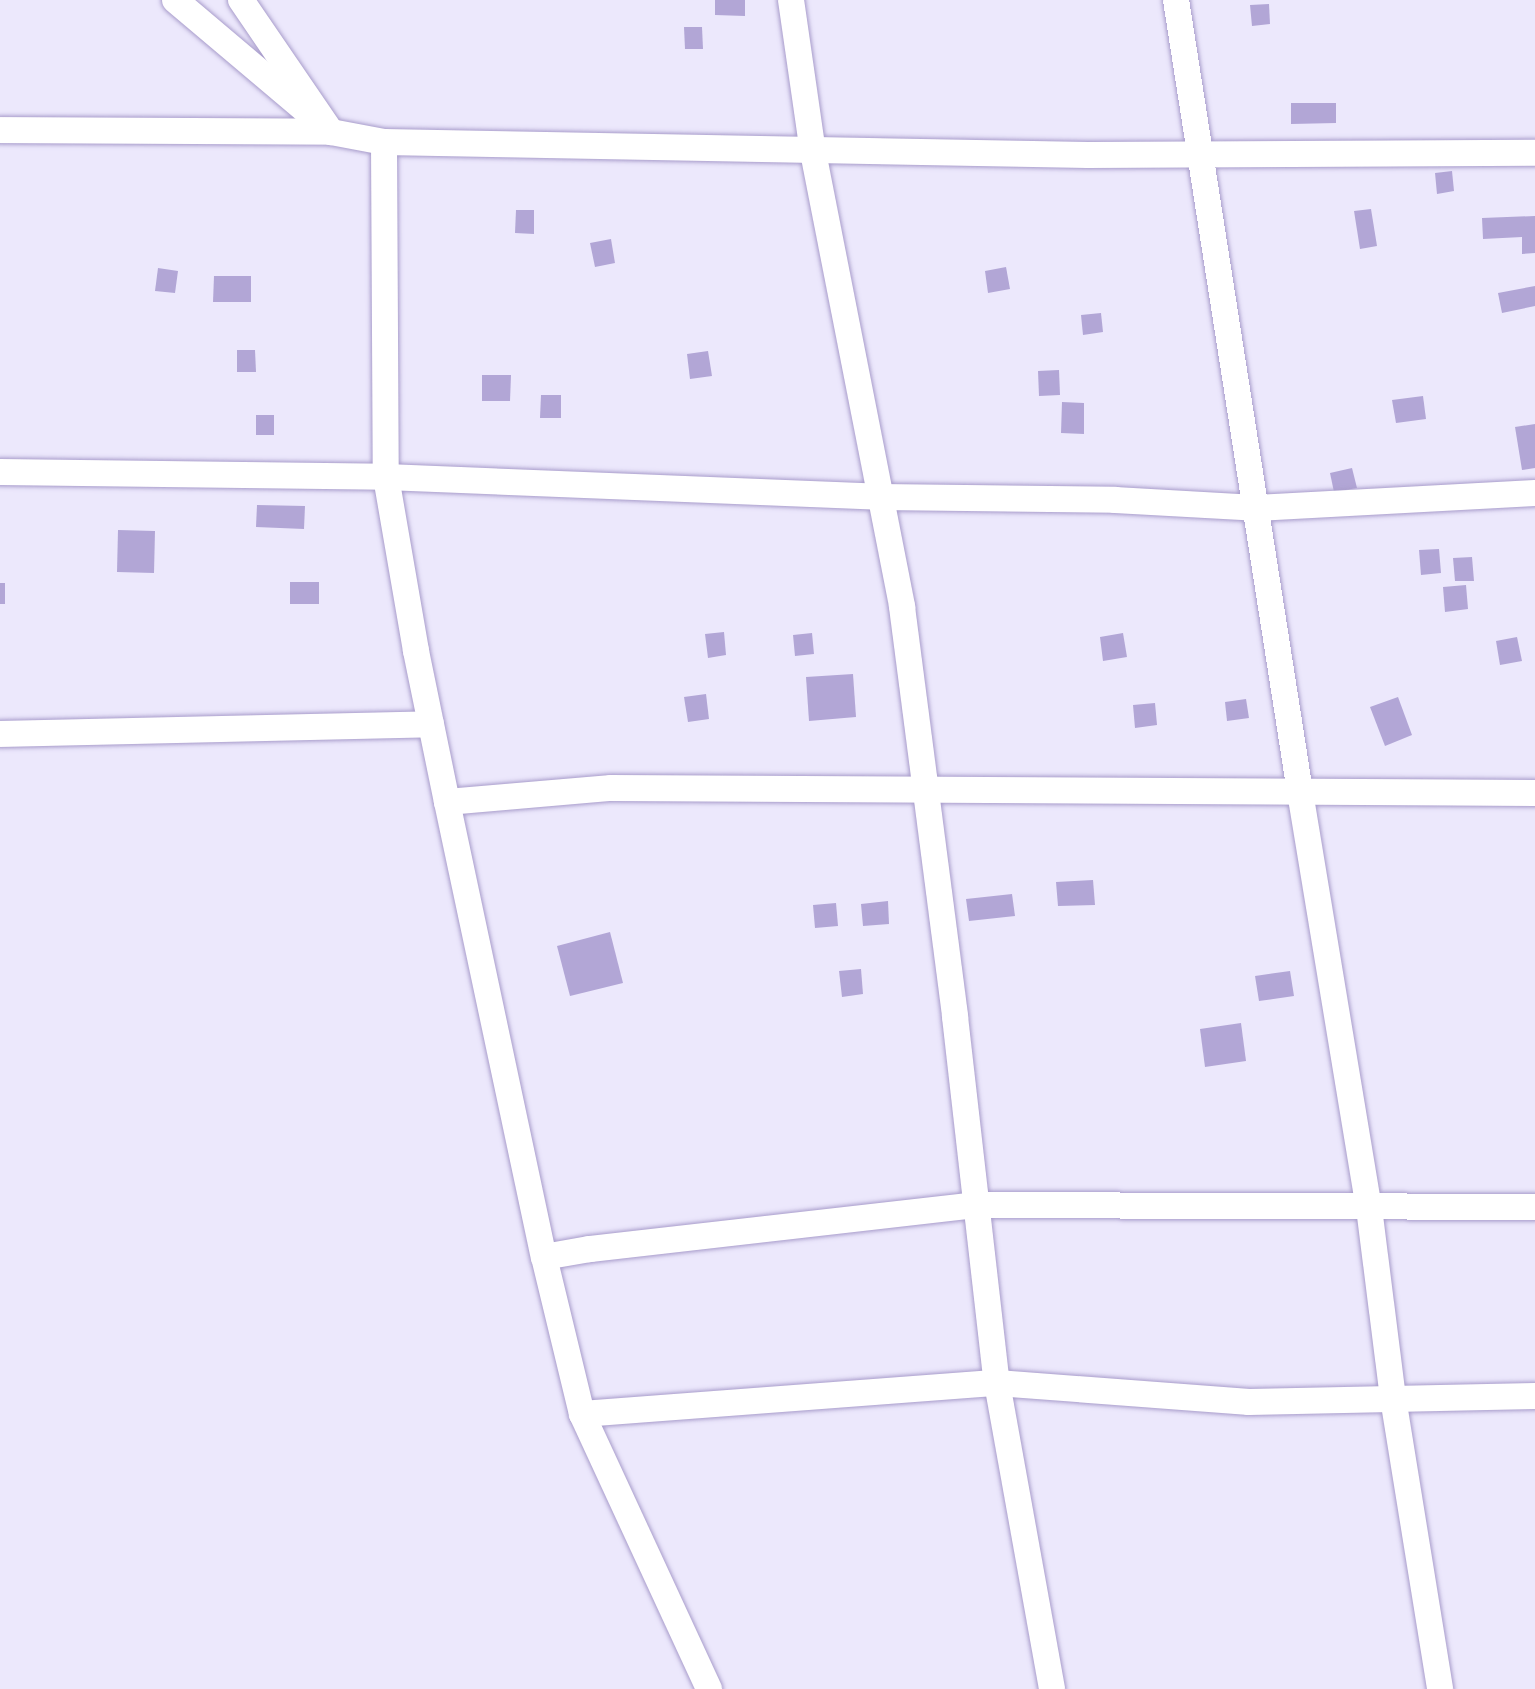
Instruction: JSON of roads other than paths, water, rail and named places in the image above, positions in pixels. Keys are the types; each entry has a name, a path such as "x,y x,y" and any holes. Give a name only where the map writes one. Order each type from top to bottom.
{"street":[{"path":"175,0 331,132"},
{"path":"241,0 331,132"},
{"path":"791,0 813,152 902,607 998,1383 1052,1689"},
{"path":"1176,0 1368,1208 1393,1398 1440,1689"},
{"path":"0,131 331,132 384,142 813,152 1202,156 1535,153"},
{"path":"384,142 386,477 447,803 544,1257 582,1414 709,1689"},
{"path":"0,472 386,477 880,497 1115,500 1256,508 1535,493"},
{"path":"0,734 431,724"},
{"path":"447,803 611,788 1535,793"},
{"path":"544,1257 590,1249 976,1205 1535,1207"},
{"path":"582,1414 998,1383 1249,1402 1535,1396"}]}
